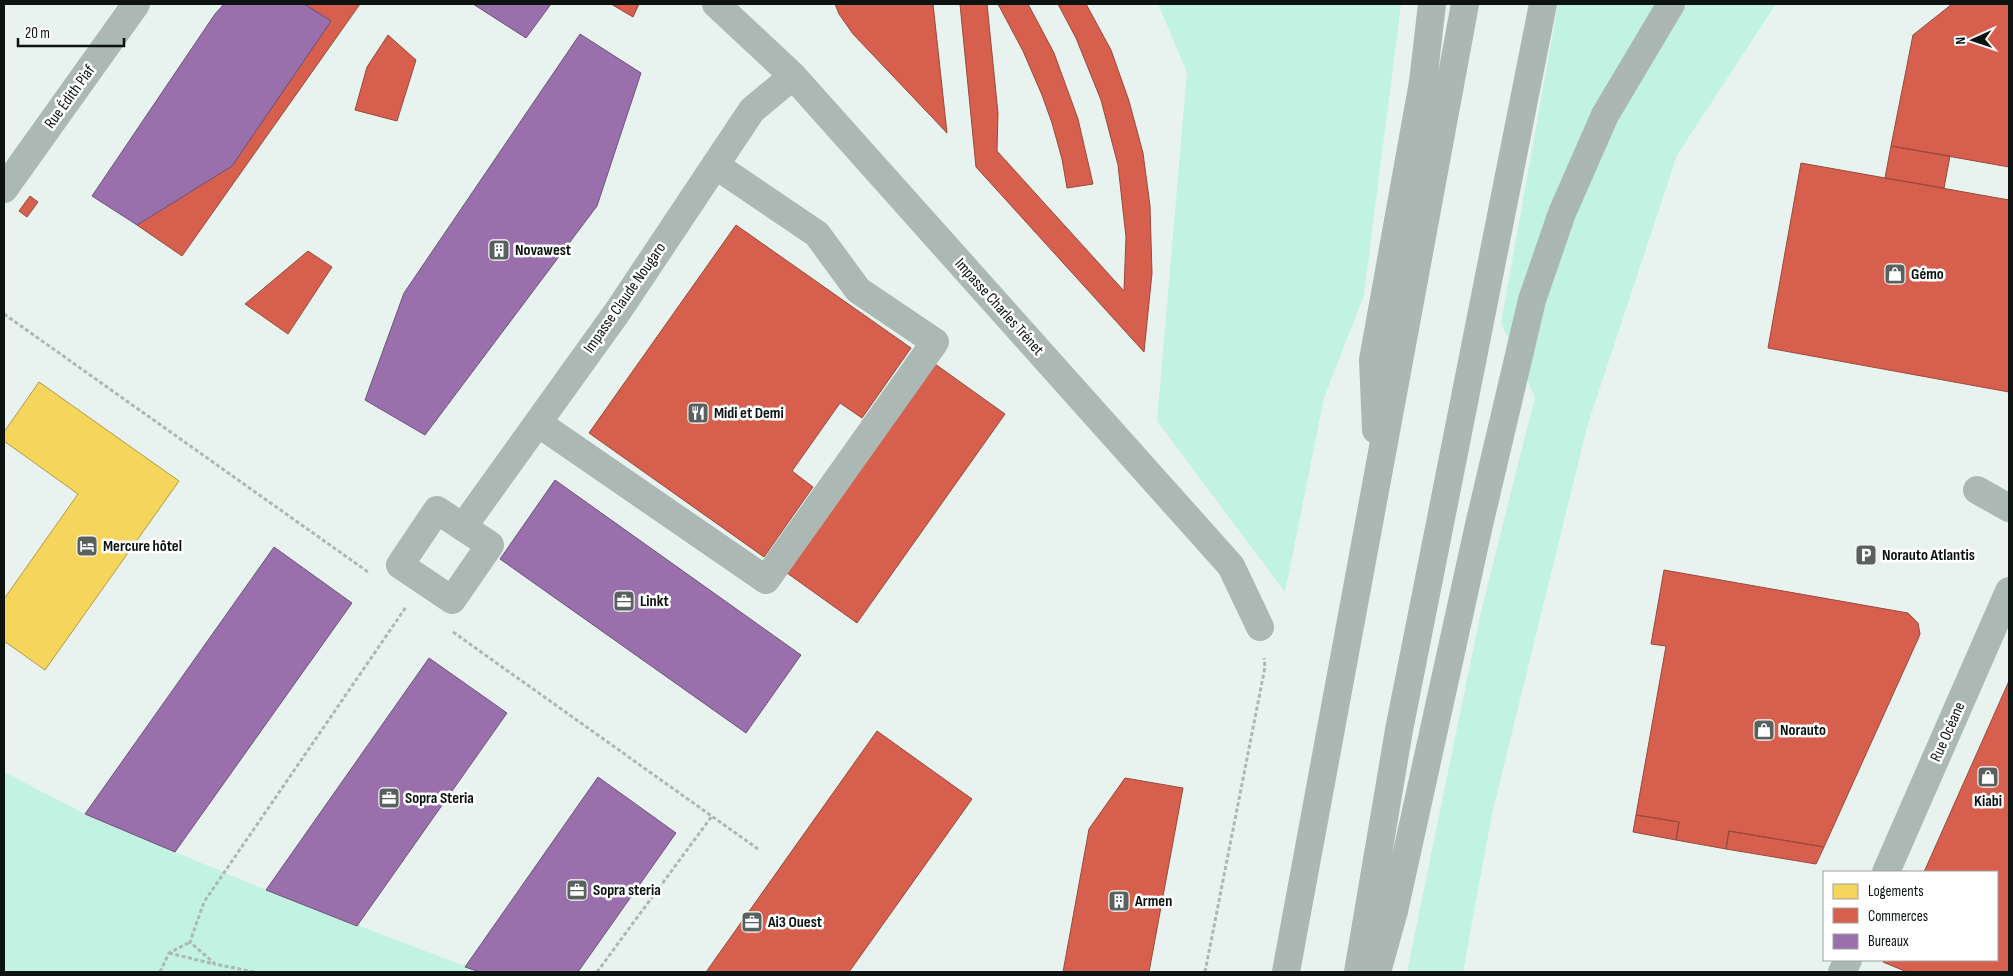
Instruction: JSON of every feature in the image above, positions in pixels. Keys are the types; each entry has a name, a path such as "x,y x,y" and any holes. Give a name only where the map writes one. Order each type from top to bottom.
{"highway":[{"path":"1378,476 1373,360 1423,82 1432,4"},
{"path":"1286,972 1465,4"},
{"path":"1358,972 1399,730 1543,4"},
{"path":"1377,972 1394,911 1481,515 1532,300 1562,213 1605,115 1671,4"}],"street":[{"name":"Rue Édith Piaf","path":"4,189 136,4"},
{"name":"Impasse Charles Trénet","path":"734,10 1231,566 1260,627"},
{"name":"Impasse Claude Nougaro","path":"463,527 618,311 752,110 793,76"},
{"path":"538,423 766,580 935,342 858,290 817,234 715,165"},
{"path":"1977,490 2009,508"},
{"path":"437,510 463,527 490,545 452,600 400,565 437,510"},
{"name":"Rue Océane","path":"1886,871 2009,591"}],"path":[{"path":"160,972 169,953 190,942 204,902 424,582"},
{"path":"1204,972 1264,667 1260,627"},
{"path":"597,972 712,816"},
{"path":"190,942 215,964"},
{"path":"169,953 254,972"}],"green space":[{"path":"1158,4 1401,4 1364,295 1324,398 1285,592 1157,421 1187,72"},
{"path":"1558,4 1776,4 1677,155 1587,427 1492,814 1463,972 1407,972 1480,616 1535,397 1501,323"},
{"path":"4,772 85,814 175,852 266,890 480,972 4,972"}],"building: Logements":[{"name":"Mercure hôtel","path":"39,382 179,481 45,670 4,641 4,599 78,494 4,441 4,432"}],"building: Commerces":[{"path":"304,4 360,4 182,256 137,225 232,166 331,21"},
{"path":"611,4 639,4 633,17"},
{"path":"835,4 933,4 947,133 853,34 839,14"},
{"path":"960,4 987,4 998,113 997,151 1124,291 1126,237 1118,165 1101,100 1076,38 1058,4 1086,4 1111,50 1129,101 1143,153 1150,206 1152,273 1144,352 976,167"},
{"path":"998,4 1028,4 1054,53 1078,119 1093,184 1067,188 1062,159 1042,95 1023,51"},
{"path":"1952,4 2009,4 2009,167 1891,146 1913,35"},
{"path":"388,35 416,60 397,121 355,110 367,67"},
{"path":"1891,146 1950,156 1944,188 1885,178"},
{"name":"Gémo","path":"1801,163 2009,200 2009,392 1768,348"},
{"path":"30,196 38,202 27,217 19,211"},
{"path":"736,225 911,348 862,418 840,403 792,471 813,487 764,557 589,433"},
{"path":"308,251 332,267 288,334 245,304"},
{"path":"935,364 1005,414 857,623 787,573"},
{"name":"Norauto","path":"1664,570 1908,613 1918,623 1920,634 1918,639 1824,847 1729,831 1726,849 1676,840 1679,822 1636,815 1666,646 1651,644"},
{"name":"Kiabi","path":"2009,681 2009,972 1907,972 1883,962 1998,961 1998,871 1924,871"},
{"path":"877,731 972,799 849,972 706,972"},
{"name":"Armen","path":"1125,778 1183,788 1149,972 1063,972 1089,829"},
{"path":"1636,815 1679,822 1676,840 1633,832"},
{"path":"1729,831 1824,847 1816,864 1726,849"}],"building: Bureaux":[{"path":"224,4 304,4 331,21 232,166 137,225 92,196 215,14"},
{"path":"473,4 551,4 526,38"},
{"name":"Novawest","path":"580,34 641,73 597,206 425,435 365,400 404,293"},
{"path":"555,480 801,655 746,733 500,559"},
{"path":"274,547 352,603 175,852 85,814"},
{"name":"Sopra Steria","path":"429,658 507,713 357,926 266,890"},
{"name":"Sopra steria","path":"598,777 676,833 578,972 480,972 465,967"}],"place":[{"name":"Novawest","path":"499,250"},
{"name":"Gémo","path":"1895,274"},
{"name":"Midi et Demi","path":"698,413"},
{"name":"Mercure hôtel","path":"87,546"},
{"name":"Norauto Atlantis","path":"1866,555"},
{"name":"Linkt","path":"624,601"},
{"name":"Norauto","path":"1764,730"},
{"name":"Kiabi","path":"1988,777"},
{"name":"Sopra Steria","path":"389,798"},
{"name":"Sopra steria","path":"577,890"},
{"name":"Armen","path":"1119,901"},
{"name":"Ai3 Ouest","path":"752,922"}]}
